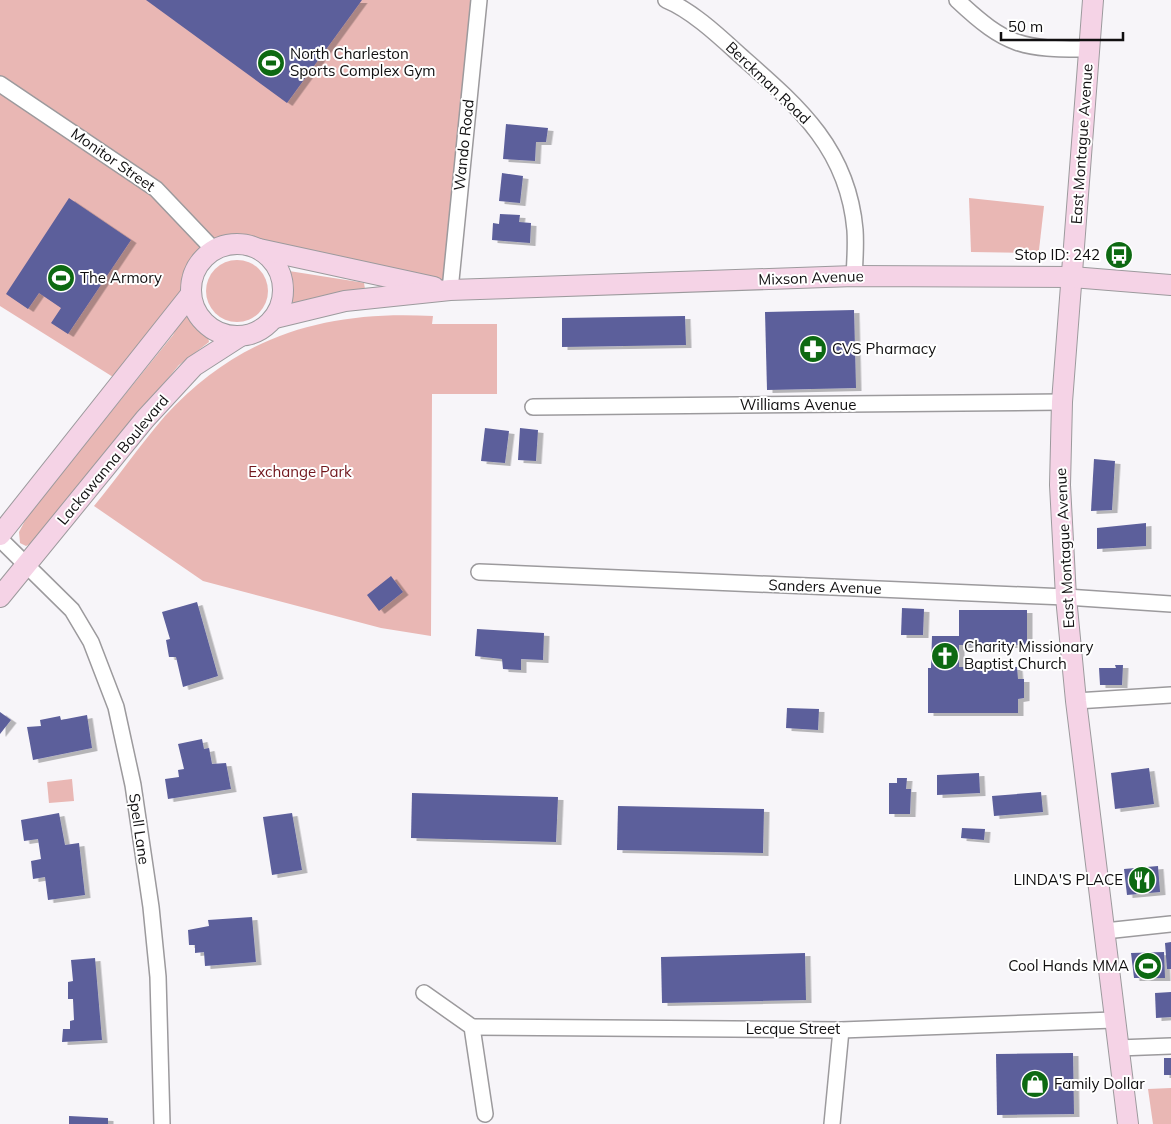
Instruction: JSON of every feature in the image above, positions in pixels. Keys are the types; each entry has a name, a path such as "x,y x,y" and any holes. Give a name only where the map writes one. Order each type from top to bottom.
{"street":[{"name":"Wando Road","path":"450,290 478,0"},
{"name":"Berckman Road","path":"666,0 713,31 756,69 807,116 829,148 846,185 855,230 854,276"},
{"path":"957,0 978,20 1011,42 1040,49 1089,49"},
{"name":"East Montague Avenue","path":"1093,0 1062,402 1060,485 1066,597 1076,701 1128,1124"},
{"name":"Monitor Street","path":"0,84 156,189 214,250"},
{"path":"256,248 268,255 277,266 282,278 284,292 281,306 275,318 259,331 239,337 225,336 206,325 194,308 191,294 196,268 214,250 228,244 242,244 450,290"},
{"name":"Mixson Avenue","path":"450,290 854,276 1072,277 1171,285"},
{"path":"275,318 345,301 450,290"},
{"path":"0,534 191,294"},
{"name":"Lackawanna Boulevard","path":"0,597 145,419 194,366 239,337"},
{"name":"Williams Avenue","path":"533,407 1062,402"},
{"name":"Spell Lane","path":"0,538 66,604 86,632 118,716 133,785 151,907 158,977 162,1124"},
{"name":"Sanders Avenue","path":"479,572 1066,597 1171,604"},
{"path":"1076,701 1171,695"},
{"path":"1104,931 1171,924"},
{"path":"424,993 472,1027 485,1114"},
{"name":"Lecque Street","path":"472,1027 841,1030 1114,1020"},
{"path":"832,1124 841,1030"},
{"path":"1118,1048 1171,1046"}],"green space":[{"path":"0,0 479,0 450,290 242,244 231,245 213,252 200,265 195,273 191,294 121,382 0,306"},
{"path":"969,198 1044,206 1039,250 1036,253 971,252"},
{"path":"231,260 243,260 259,269 266,279 268,291 266,303 259,313 243,322 231,322 220,317 211,308 206,297 206,285 211,274 220,265"},
{"path":"289,271 364,283 365,289 295,303 289,302"},
{"name":"Exchange Park","path":"394,315 433,316 432,324 497,324 497,394 432,394 431,636 381,628 203,581 94,506 165,416 193,388 223,365 254,347 287,333 321,324 356,318"},
{"path":"183,316 188,317 208,337 209,342 179,365 32,543 26,546 20,543 19,532 28,515 173,335"},
{"path":"72,779 74,801 49,803 47,782"},
{"path":"1171,1088 1171,1124 1153,1124 1148,1089"}],"building":[{"name":"North Charleston Sports Complex Gym","path":"146,0 362,0 287,103"},
{"path":"506,124 548,128 546,142 536,142 535,161 503,159"},
{"path":"502,173 523,176 520,203 499,201"},
{"name":"The Armory","path":"69,198 131,240 68,334 51,323 61,308 39,293 28,309 6,294"},
{"path":"500,214 520,215 519,222 531,223 530,243 492,240 493,223 499,224"},
{"name":"CVS Pharmacy","path":"854,310 856,388 767,390 765,312"},
{"path":"685,316 686,345 562,347 562,318"},
{"path":"485,428 509,431 505,463 481,461"},
{"path":"520,428 538,430 536,461 518,460"},
{"path":"1094,459 1115,461 1112,510 1091,511"},
{"path":"1146,523 1146,546 1097,549 1097,528"},
{"path":"391,576 403,592 379,611 367,595"},
{"path":"197,602 218,676 183,687 176,657 169,657 166,640 170,639 162,612"},
{"path":"902,608 924,609 923,635 901,635"},
{"name":"Charity Missionary Baptist Church","path":"959,610 1027,610 1027,645 959,645 959,667 1017,667 1018,679 1024,679 1024,698 1018,699 1018,713 928,713 928,668 931,668 932,636 959,636"},
{"path":"477,629 544,633 543,660 521,659 521,670 503,669 502,659 475,656"},
{"path":"1115,665 1123,665 1122,685 1100,685 1099,668 1116,668"},
{"path":"787,708 819,709 818,730 786,728"},
{"path":"0,712 11,720 0,734"},
{"path":"87,715 92,748 33,760 27,727 41,726 40,720 60,716 61,720"},
{"path":"202,739 204,749 209,748 212,764 226,763 231,789 168,799 165,779 179,777 178,770 184,769 178,744"},
{"path":"1149,768 1154,804 1115,809 1111,773"},
{"path":"979,773 980,793 937,795 937,775"},
{"path":"897,778 907,778 906,789 911,789 910,814 889,814 889,783 897,783"},
{"path":"1041,792 1043,812 994,816 992,796"},
{"path":"412,793 558,797 556,842 411,838"},
{"path":"618,806 764,809 763,853 617,850"},
{"path":"59,813 65,845 79,843 85,895 48,900 45,877 33,879 31,861 41,859 38,839 24,841 21,820"},
{"path":"292,813 302,870 272,875 263,817"},
{"path":"962,828 985,829 984,840 961,838"},
{"name":"LINDA'S PLACE","path":"1158,866 1160,892 1127,895 1124,869"},
{"path":"252,917 256,962 205,966 204,952 195,953 195,945 189,945 188,930 209,926 208,920"},
{"path":"1171,942 1171,969 1167,969 1165,943"},
{"name":"Cool Hands MMA","path":"1164,952 1165,978 1134,978 1131,953"},
{"path":"805,953 806,1000 662,1003 661,957"},
{"path":"95,958 102,1040 62,1042 63,1029 70,1029 70,1021 74,1020 73,999 68,999 68,982 73,981 71,960"},
{"path":"1171,992 1171,1017 1156,1018 1155,993"},
{"name":"Family Dollar","path":"1073,1053 1074,1114 997,1115 996,1054"},
{"path":"1164,1058 1171,1058 1171,1075 1164,1075"},
{"path":"69,1116 108,1118 108,1124 69,1124"}],"place":[{"name":"North Charleston Sports Complex Gym","path":"271,63"},
{"name":"Stop ID: 242","path":"1119,255"},
{"name":"The Armory","path":"61,278"},
{"name":"CVS Pharmacy","path":"813,349"},
{"name":"Charity Missionary Baptist Church","path":"945,656"},
{"name":"LINDA'S PLACE","path":"1142,880"},
{"name":"Cool Hands MMA","path":"1148,966"},
{"name":"Family Dollar","path":"1035,1084"}]}
